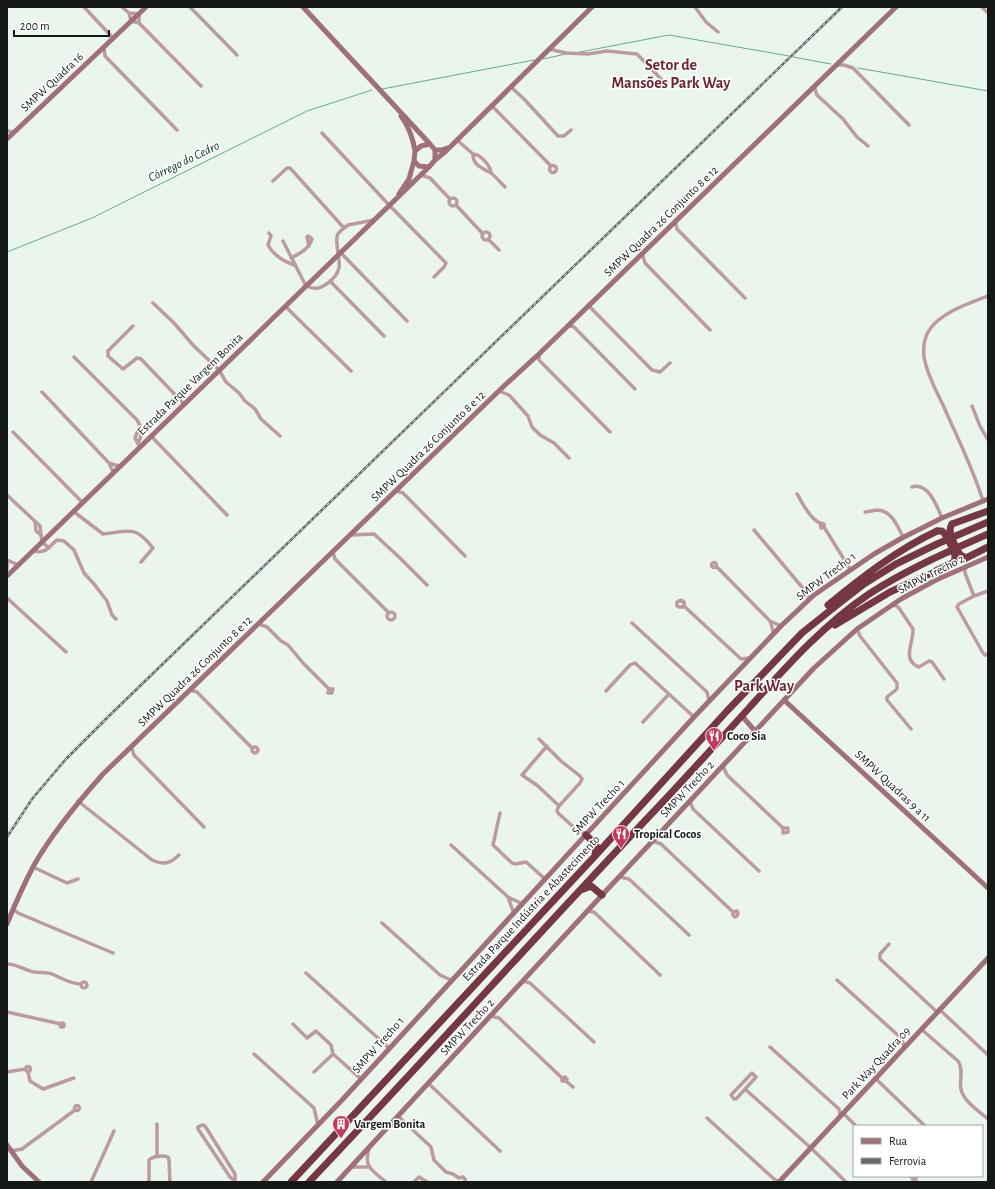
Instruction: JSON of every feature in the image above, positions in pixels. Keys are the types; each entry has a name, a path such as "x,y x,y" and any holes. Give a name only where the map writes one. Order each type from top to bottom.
{"highway":[{"path":"988,511 952,524 949,529 960,555 966,558 988,547"},
{"name":"Estrada Parque Indústria e Abastecimento","path":"291,1182 610,840 727,711 802,633 836,604 896,564 988,522"},
{"path":"802,633 817,616 852,585 917,541 937,531 944,532 955,555 953,564 890,592 829,629 823,631"},
{"name":"Estrada Parque Indústria e Abastecimento","path":"310,1182 577,891 704,758 792,661 823,631 844,613 883,586 944,553 988,534"},
{"path":"587,834 599,842 610,840"},
{"path":"587,834 596,845 595,856"},
{"path":"598,870 595,884 603,894"},
{"path":"577,891 591,886 603,894"}],"street":[{"path":"84,7 113,38"},
{"path":"122,7 129,13 139,14 139,23"},
{"name":"SMPW Quadra 16","path":"7,139 146,7"},
{"path":"190,7 237,55"},
{"path":"303,7 436,150 436,160"},
{"path":"428,168 592,7"},
{"path":"695,7 706,22 718,32"},
{"name":"SMPW Quadra 26 Conjunto 8 e 12","path":"7,924 14,912 33,867 46,845 78,801 125,752 505,385 537,358 634,260 896,7"},
{"path":"982,7 988,13"},
{"path":"129,13 131,21 139,23 201,86"},
{"path":"104,47 105,56 177,130"},
{"path":"549,49 566,53 588,54 607,51 637,54 663,81"},
{"path":"95,55 105,56"},
{"path":"843,59 844,65"},
{"path":"837,65 851,67 856,71 909,125"},
{"path":"814,86 817,95 868,146"},
{"path":"511,87 558,136 564,136 571,130"},
{"path":"807,94 817,95"},
{"path":"492,106 551,166"},
{"path":"397,108 410,131 415,151 414,161 419,166 428,168"},
{"path":"7,130 13,133"},
{"path":"322,133 388,206 446,263 434,277"},
{"path":"457,140 473,154 477,154 491,169 491,173"},
{"path":"415,151 421,146 430,144"},
{"path":"436,150 442,150 450,147"},
{"path":"473,154 473,158 477,164 486,172 491,173 505,187"},
{"name":"Estrada Parque Vargem Bonita","path":"388,206 409,179 414,161"},
{"path":"273,182 284,170 290,168 344,228"},
{"path":"428,168 430,178"},
{"name":"Estrada Parque Vargem Bonita","path":"8,572 18,565 42,542 119,466 138,445 151,436 428,168"},
{"path":"421,175 430,178 450,199 450,205 456,205 483,234 486,232 489,233 490,236 488,239 499,250"},
{"path":"283,241 306,286 316,290 321,288 336,276 340,254 336,236 339,232 348,225 374,220"},
{"path":"675,221 677,229 744,298"},
{"path":"669,227 677,229"},
{"path":"269,233 271,236 268,245 270,250 280,259 294,265"},
{"path":"291,258 309,246"},
{"path":"642,253 645,263 710,330"},
{"path":"340,254 407,321"},
{"path":"634,260 645,263"},
{"path":"330,281 384,336"},
{"path":"986,500 932,382 924,356 924,343 930,328 938,321 958,308 988,296"},
{"path":"153,303 219,370 226,382 239,393 244,401 255,409 261,419 280,436"},
{"path":"588,305 652,370 660,372 670,363"},
{"path":"285,306 351,371"},
{"path":"573,320 574,327"},
{"path":"568,325 574,327 635,389"},
{"path":"133,326 108,351 108,356 123,369 137,358 141,358 184,404"},
{"path":"74,357 140,424 135,438 138,445"},
{"path":"537,358 610,432"},
{"path":"505,385 508,394 526,414 532,427 540,435 554,443 569,458"},
{"path":"499,391 508,394"},
{"path":"42,392 109,463 113,472"},
{"path":"972,406 980,426 988,440"},
{"path":"13,432 82,502"},
{"path":"151,436 227,515"},
{"path":"109,463 119,466"},
{"path":"402,485 403,493"},
{"path":"912,487 920,487 930,495 942,518"},
{"path":"396,491 403,493 465,556"},
{"path":"797,494 813,518 820,524 821,528 824,527 850,569"},
{"path":"7,495 35,522 36,531 41,535 42,542 49,548"},
{"name":"SMPW Trecho 1","path":"263,1182 514,914 694,717 781,626 814,595 874,554 903,537 942,518 986,500"},
{"path":"865,512 878,510 888,514 894,520 903,537"},
{"path":"73,511 103,534 136,531 144,536 153,548 141,562"},
{"path":"754,530 807,593 808,601"},
{"path":"351,535 374,534 427,585"},
{"path":"32,551 41,552 49,548 57,540 64,541 74,550 84,573 106,601 112,616 116,618"},
{"path":"333,552 334,558 389,613"},
{"path":"328,557 334,558"},
{"name":"SMPW Trecho 2","path":"337,1182 814,668 855,631 893,604 936,580 988,557"},
{"path":"8,572 7,560 18,565"},
{"path":"716,566 770,620 781,626"},
{"path":"964,573 965,567"},
{"path":"960,569 964,573 974,596"},
{"path":"988,591 974,596 959,604 957,607 983,653 988,654"},
{"path":"807,593 814,595"},
{"path":"7,598 66,652"},
{"path":"898,601 899,608"},
{"path":"893,604 899,608 913,629 909,653 912,663 920,666 928,662 932,662 944,679"},
{"path":"684,606 741,659 750,658"},
{"path":"264,618 266,626 281,642 288,645 328,689"},
{"path":"770,620 774,634"},
{"path":"632,623 708,693 710,701"},
{"path":"259,624 266,626"},
{"path":"855,631 897,683 897,689 887,697 887,700 911,729"},
{"path":"740,669 741,659"},
{"path":"606,692 630,665 636,663 694,717"},
{"path":"197,683 197,691"},
{"path":"190,690 197,691 252,748"},
{"path":"708,693 716,694"},
{"path":"643,722 669,694"},
{"name":"SMPW Quadras 9 a 11","path":"784,700 988,888"},
{"path":"742,716 755,731"},
{"path":"538,739 582,779 559,806 558,812 578,831 587,834"},
{"path":"131,746 134,755 204,827"},
{"path":"547,746 522,775 538,786 559,806"},
{"path":"125,752 134,755"},
{"path":"723,766 727,775 783,828"},
{"path":"716,773 727,775"},
{"path":"78,801 152,860 158,863 166,864 174,860 179,855"},
{"path":"690,802 693,809 759,871"},
{"path":"684,807 693,809"},
{"path":"500,812 493,845 512,863 516,864 526,862 545,879"},
{"path":"578,831 580,842"},
{"path":"657,836 661,844 733,912"},
{"path":"653,841 661,844"},
{"path":"452,845 508,897 522,904"},
{"path":"33,867 67,882 78,879"},
{"path":"627,869 629,879"},
{"path":"620,877 629,879 689,935"},
{"path":"508,897 514,914"},
{"path":"593,905 594,912"},
{"path":"588,911 594,912 660,975"},
{"path":"14,912 113,953"},
{"path":"382,923 442,977 446,985"},
{"path":"889,944 880,954 880,959 988,1055"},
{"name":"Park Way Quadra 09","path":"779,1182 842,1112 988,958"},
{"path":"7,964 18,965 37,972 51,974 76,984 81,984"},
{"path":"306,973 389,1048"},
{"path":"528,976 530,983"},
{"path":"442,977 451,980"},
{"path":"837,980 902,1039 910,1041"},
{"path":"523,981 530,983 594,1042"},
{"path":"495,1011 498,1018 562,1078 563,1082 566,1081 572,1087"},
{"path":"7,1012 60,1024"},
{"path":"491,1016 498,1018"},
{"path":"292,1024 307,1038 316,1031 331,1046 333,1054 361,1079"},
{"path":"921,1029 958,1061 961,1068 960,1086 963,1094 968,1101 988,1119"},
{"path":"902,1039 904,1047"},
{"path":"770,1047 855,1125"},
{"path":"254,1054 314,1108 318,1125"},
{"path":"314,1072 333,1054"},
{"path":"7,1072 27,1070 30,1081 43,1089 74,1078"},
{"path":"753,1073 756,1076 745,1089 736,1100 731,1097 753,1073"},
{"path":"875,1078 924,1125"},
{"path":"428,1083 500,1151"},
{"path":"745,1089 811,1148 846,1182"},
{"path":"11,1151 22,1149 75,1110"},
{"path":"398,1116 431,1147 433,1159 446,1172 453,1174 459,1180 463,1177 465,1182"},
{"path":"707,1118 774,1181 779,1182"},
{"path":"386,1129 402,1121"},
{"path":"157,1124 157,1157"},
{"path":"203,1125 233,1170 236,1181 228,1174 198,1127 203,1125"},
{"path":"91,1182 114,1131"},
{"path":"208,1144 213,1140"},
{"path":"7,1145 17,1160 39,1182"},
{"path":"368,1167 367,1160 370,1146"},
{"path":"17,1160 22,1149"},
{"path":"218,1158 223,1155"},
{"path":"149,1182 149,1160 151,1158 165,1156 168,1158 170,1182"},
{"path":"350,1167 368,1167 386,1182"},
{"path":"228,1174 233,1170"},
{"path":"414,1182 420,1177 427,1182"}],"waterway":[{"path":"580,52 669,35 789,56"},
{"path":"543,59 566,54"},
{"path":"793,57 831,64"},
{"path":"382,89 534,60"},
{"path":"858,68 988,91"},
{"name":"Córrego do Cedro","path":"7,252 92,218 307,111 372,90"}],"railway":[{"path":"7,837 32,799 66,759 111,714 842,7"}],"place":[{"name":"Coco Sia","path":"714,751"},
{"name":"Tropical Cocos","path":"621,849"},
{"name":"Vargem Bonita","path":"341,1139"}],"district":[{"name":"Setor de Mansões Park Way","path":"671,74"},
{"name":"Park Way","path":"764,686"}]}
